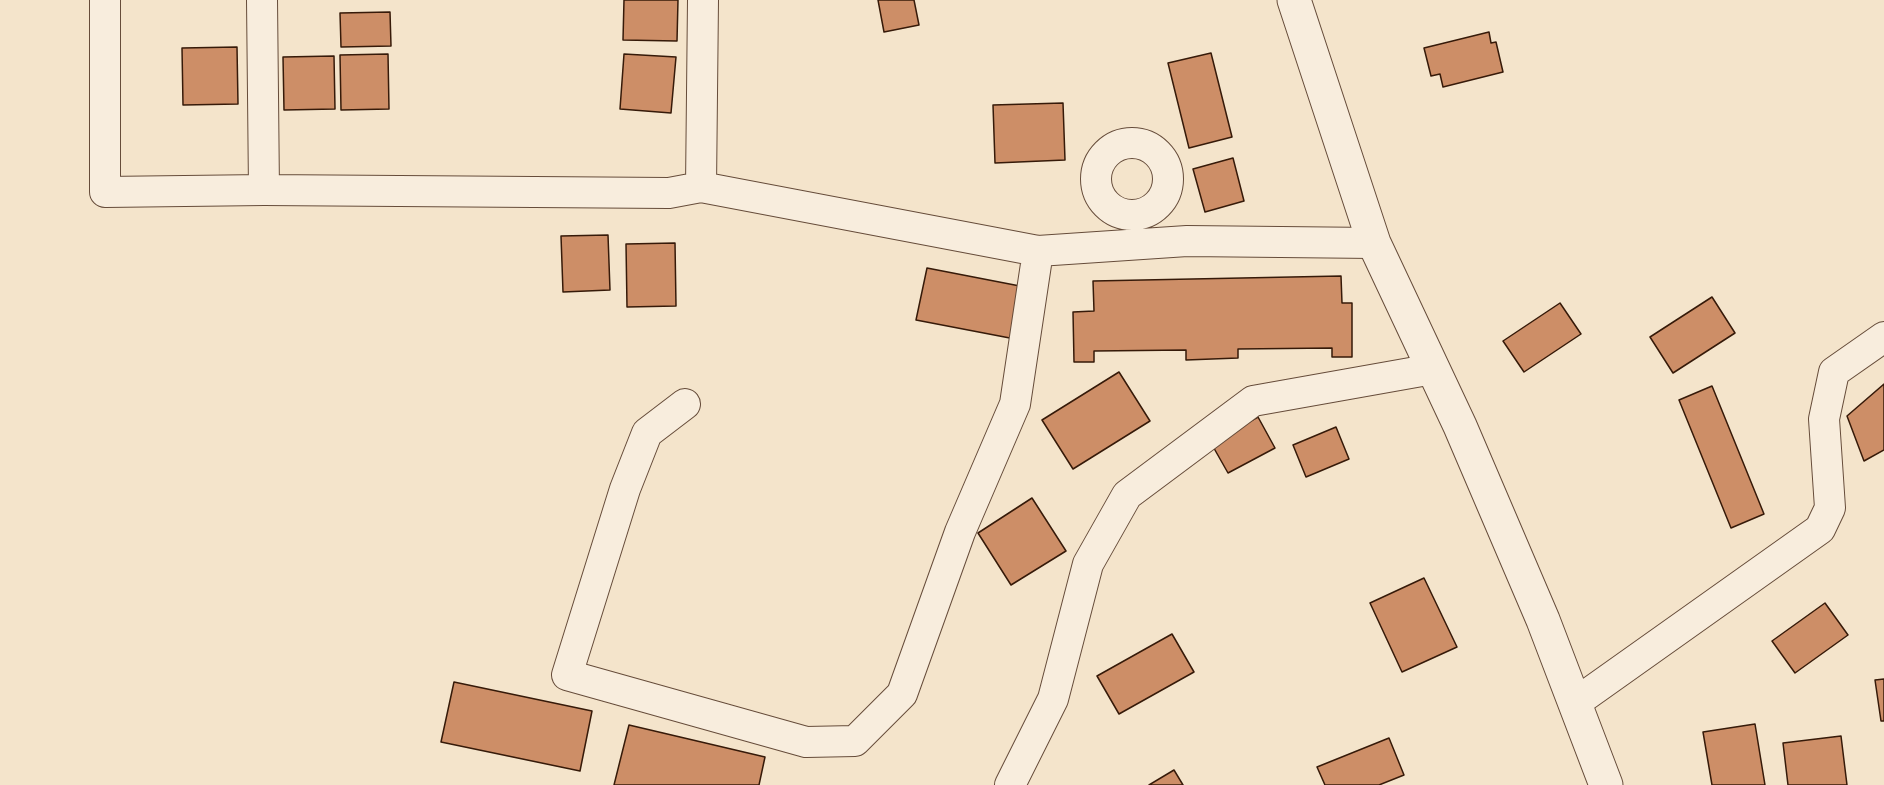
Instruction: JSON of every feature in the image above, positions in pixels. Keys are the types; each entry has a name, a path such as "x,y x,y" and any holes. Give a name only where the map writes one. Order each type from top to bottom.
{"street":[{"path":"105,0 105,192 264,190 669,193 700,187 1038,251 1187,241 1374,243"},
{"path":"262,0 264,190"},
{"path":"700,187 703,0"},
{"path":"1294,0 1374,243 1433,369 1543,620 1606,785"},
{"path":"685,404 647,433 625,489 567,675 806,742 855,741 902,694 960,532 1015,404 1038,251"},
{"path":"1575,703 1820,529 1830,508 1824,419 1834,372 1884,337"},
{"path":"1010,785 1053,699 1088,564 1127,495 1253,401 1433,369"}],"building":[{"path":"624,0 678,0 677,41 623,40"},
{"path":"878,0 914,0 919,25 884,32"},
{"path":"390,12 391,46 341,47 340,13"},
{"path":"1489,32 1491,43 1496,42 1503,72 1443,87 1440,74 1431,76 1424,48"},
{"path":"237,47 238,104 183,105 182,48"},
{"path":"1211,53 1232,137 1189,148 1168,63"},
{"path":"388,54 389,109 341,110 340,55"},
{"path":"624,54 676,57 671,113 620,109"},
{"path":"334,56 335,109 284,110 283,57"},
{"path":"1063,103 1065,160 995,163 993,105"},
{"path":"1233,158 1244,201 1205,212 1193,169"},
{"path":"608,235 610,290 563,292 561,236"},
{"path":"675,243 676,306 627,307 626,244"},
{"path":"927,268 1025,287 1015,339 916,320"},
{"path":"1341,276 1342,303 1352,303 1352,357 1332,357 1332,348 1238,349 1238,358 1186,360 1186,350 1094,351 1094,362 1074,362 1073,312 1094,311 1093,281"},
{"path":"1712,297 1735,333 1673,373 1650,337"},
{"path":"1560,303 1581,334 1524,372 1503,341"},
{"path":"1119,372 1150,421 1073,469 1042,420"},
{"path":"1884,384 1884,450 1864,461 1847,416"},
{"path":"1712,386 1764,514 1731,528 1679,400"},
{"path":"1258,417 1275,448 1228,473 1211,443"},
{"path":"1336,427 1349,459 1306,477 1293,445"},
{"path":"1032,498 1066,551 1011,585 978,533"},
{"path":"1424,578 1457,647 1402,672 1370,603"},
{"path":"1825,603 1848,635 1795,673 1772,641"},
{"path":"1172,634 1194,672 1119,714 1097,676"},
{"path":"1884,679 1884,721 1881,721 1875,680"},
{"path":"454,682 592,711 580,771 441,742"},
{"path":"1755,724 1765,785 1712,785 1703,732"},
{"path":"629,725 765,757 759,785 614,785"},
{"path":"1841,736 1847,785 1788,785 1783,743"},
{"path":"1389,738 1404,775 1379,785 1325,785 1317,767"},
{"path":"1174,770 1183,785 1149,785"}]}
